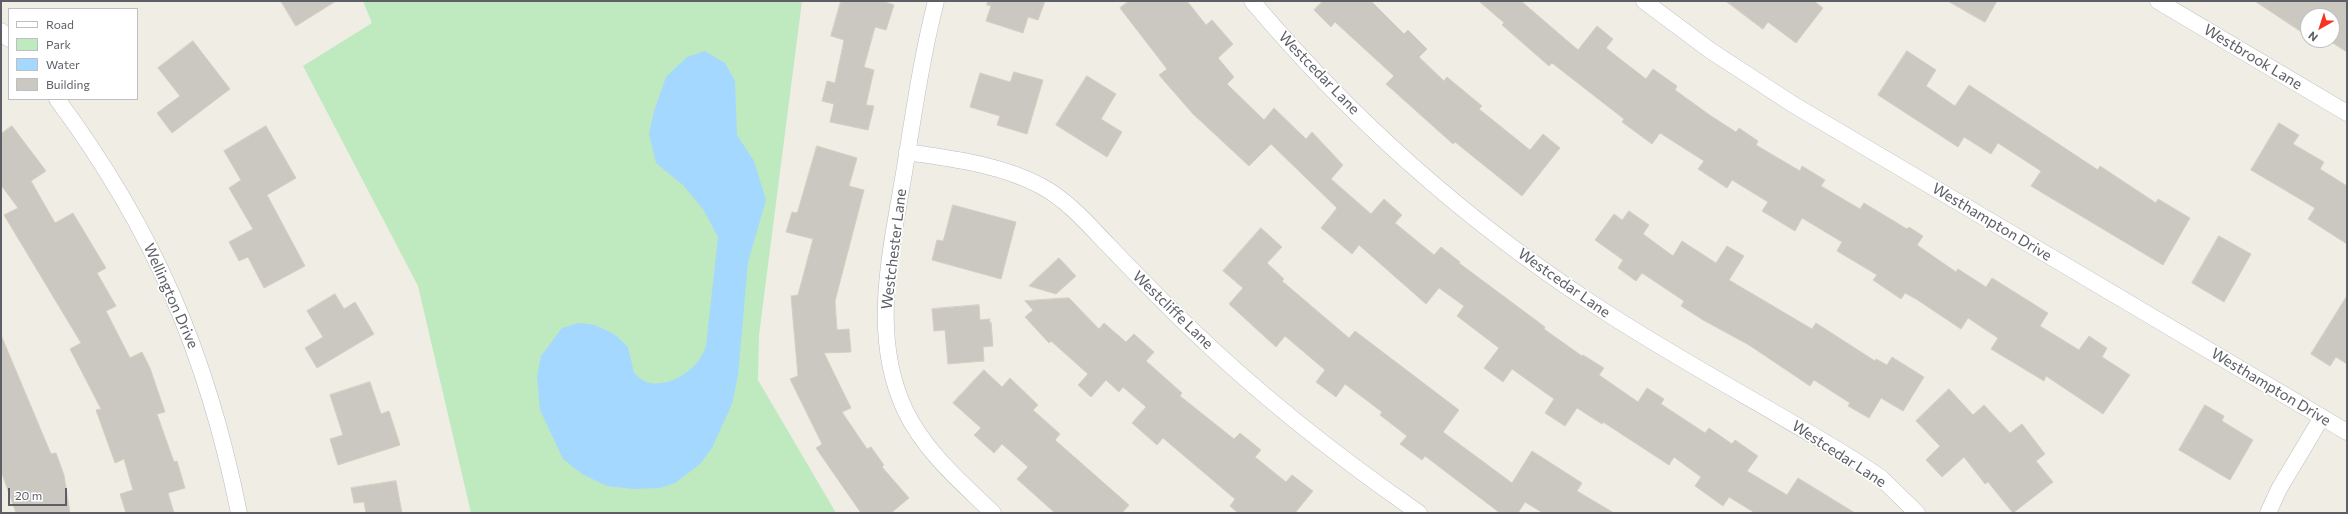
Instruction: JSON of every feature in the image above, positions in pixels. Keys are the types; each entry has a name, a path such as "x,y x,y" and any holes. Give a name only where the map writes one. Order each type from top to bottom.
{"street":[{"name":"Westchester Lane","path":"936,1 918,80 907,152 886,294 886,336 893,376 906,410 927,445 993,513"},
{"name":"Westcedar Lane","path":"1252,1 1308,64 1342,98 1396,150 1470,214 1596,306 1851,458 1880,478 1917,513"},
{"name":"Westhampton Drive","path":"1644,1 1711,51 1794,105 2347,432"},
{"name":"Westbrook Lane","path":"2158,1 2347,113"},
{"name":"Wellington Drive","path":"58,100 108,172 135,216 177,302 206,383 228,461 239,513"},
{"name":"Westcliffe Lane","path":"907,152 994,168 1029,180 1056,196 1082,218 1187,326 1238,371 1328,446 1419,513"},
{"path":"2268,513 2279,489 2322,417"}],"green space":[{"path":"363,1 802,1 759,335 758,380 836,513 471,513 418,286 303,66 372,23"}],"water":[{"path":"705,51 725,63 735,81 737,135 754,161 766,200 748,262 738,375 732,404 712,448 700,464 675,483 660,488 633,489 607,486 582,474 563,459 540,410 537,376 541,356 562,328 578,323 595,325 614,334 628,347 634,373 641,379 650,383 668,382 676,379 692,368 703,354 706,346 718,237 703,209 683,185 656,163 649,134 654,111 666,77 687,57"}],"building":[{"path":"281,1 336,1 296,26"},
{"path":"841,1 882,1 894,5 886,30 875,27 864,67 874,70 866,105 874,106 868,130 830,122 834,104 822,101 827,81 835,83 844,40 831,36"},
{"path":"988,1 1045,1 1038,20 1028,17 1023,33 986,21 991,6 987,5"},
{"path":"1129,1 1187,1 1206,25 1212,20 1233,44 1218,58 1234,77 1227,84 1264,120 1274,108 1306,139 1312,132 1343,165 1331,179 1371,214 1384,199 1402,215 1395,223 1434,255 1441,247 1460,262 1459,263 1545,327 1544,329 1582,356 1583,355 1604,368 1599,375 1638,402 1647,388 1664,399 1661,404 1705,433 1709,428 1732,444 1735,440 1758,456 1747,471 1787,495 1798,478 1855,513 1755,513 1729,497 1723,506 1695,486 1701,477 1674,457 1669,465 1603,422 1602,424 1577,408 1565,426 1545,413 1554,399 1512,369 1503,382 1484,368 1499,348 1457,316 1464,306 1439,288 1426,304 1359,245 1352,254 1321,228 1337,208 1271,144 1249,166 1193,114 1159,75 1167,69 1120,8"},
{"path":"1323,1 1371,1 1404,34 1408,30 1427,49 1419,57 1444,81 1447,77 1482,106 1479,109 1530,150 1543,134 1560,148 1522,196 1455,142 1453,144 1386,84 1394,76 1335,22 1331,27 1314,10"},
{"path":"1479,1 1521,1 1578,50 1597,26 1613,39 1606,48 1646,79 1653,69 1677,86 1675,90 1711,116 1736,132 1739,128 1758,141 1756,145 1800,171 1802,166 1825,180 1821,186 1860,209 1864,203 1907,229 1909,227 1923,236 1917,245 1956,272 1958,269 1986,287 1992,278 2048,313 2040,326 2079,350 2089,336 2107,348 2102,357 2130,375 2103,414 2046,376 2044,381 1991,349 1998,338 1968,318 1961,329 1905,293 1901,299 1873,280 1877,275 1837,251 1842,242 1802,218 1795,231 1762,211 1768,202 1732,180 1727,188 1698,169 1704,161 1660,133 1652,144 1622,122 1624,119 1552,63 1549,66 1502,25 1504,23"},
{"path":"1726,1 1814,1 1823,8 1796,43 1768,22 1763,29"},
{"path":"1948,1 1997,1 1985,22"},
{"path":"2255,1 2347,1 2347,52 2340,48 2340,8 2300,8 2300,31"},
{"path":"193,41 230,89 172,133 157,113 180,96 158,68"},
{"path":"1907,51 1936,70 1926,86 1955,106 1969,85 2098,170 2100,166 2156,203 2158,199 2190,218 2163,265 2031,186 2041,171 1998,143 1991,154 1964,137 1958,147 1878,95"},
{"path":"1014,72 1043,80 1027,134 997,125 1000,116 970,107 980,73 1010,82"},
{"path":"1087,76 1116,94 1101,119 1122,132 1107,157 1056,125"},
{"path":"2279,123 2299,135 2293,144 2324,162 2320,169 2347,186 2347,244 2308,219 2315,208 2251,170"},
{"path":"12,126 46,171 31,181 55,223 73,213 106,268 97,273 116,306 106,311 130,358 142,352 150,368 165,412 157,414 174,462 177,461 185,488 168,493 174,513 126,513 120,494 133,490 124,459 115,463 96,410 101,409 70,349 81,343 4,215 18,208 1,185 1,134"},
{"path":"266,126 296,178 267,195 305,266 264,288 248,257 239,261 229,242 253,229 229,188 241,180 224,151"},
{"path":"817,146 857,158 849,186 864,190 835,301 837,330 849,329 851,352 824,353 851,408 842,412 867,449 871,447 884,465 882,467 909,498 891,513 861,513 816,448 822,444 790,379 798,376 791,296 798,295 813,239 786,232 792,212 797,213"},
{"path":"953,205 1016,222 1001,279 932,260 937,240 943,241"},
{"path":"1629,211 1649,225 1643,234 1673,256 1682,241 1716,263 1727,246 1744,256 1729,280 1812,329 1816,323 1875,361 1876,359 1887,365 1892,357 1924,377 1903,411 1881,398 1869,418 1848,406 1850,403 1814,380 1810,386 1749,345 1681,306 1684,301 1642,273 1636,281 1618,268 1623,260 1595,240 1614,214 1622,220"},
{"path":"1261,228 1282,247 1267,263 1284,279 1282,281 1349,338 1355,331 1459,410 1443,432 1512,483 1532,451 1582,483 1577,491 1614,513 1543,513 1525,502 1518,513 1500,513 1425,456 1422,460 1400,444 1407,436 1380,415 1382,412 1345,384 1336,397 1316,382 1325,370 1285,336 1276,347 1229,304 1243,288 1223,271"},
{"path":"2219,236 2251,254 2224,302 2192,283"},
{"path":"1059,258 1076,276 1056,294 1029,286"},
{"path":"335,294 344,309 355,302 374,334 317,368 305,348 323,337 307,311"},
{"path":"2347,296 2347,364 2336,357 2330,366 2311,354"},
{"path":"1069,298 1099,329 1104,323 1126,342 1134,334 1154,352 1146,361 1182,393 1180,396 1234,439 1240,433 1261,450 1255,457 1286,482 1292,475 1313,491 1295,513 1238,513 1230,506 1235,499 1163,438 1157,445 1132,423 1146,407 1123,387 1119,392 1106,380 1091,397 1078,385 1088,374 1051,341 1049,343 1025,317 1033,310 1025,301"},
{"path":"979,305 980,320 990,319 989,324 991,322 993,346 983,347 984,361 948,364 945,330 934,331 932,309"},
{"path":"1,335 51,454 56,453 64,475 70,513 16,513 1,471"},
{"path":"984,370 1002,387 1010,378 1038,405 1033,410 1060,434 1055,440 1129,505 1122,513 1055,513 1017,479 1028,467 1002,444 994,453 974,435 981,428 953,403"},
{"path":"370,382 381,414 389,411 400,445 338,465 330,439 343,435 330,395"},
{"path":"1949,389 1973,415 1984,405 2010,433 2022,424 2045,454 2036,461 2053,482 2013,513 1988,482 1985,484 1964,457 1942,477 1926,460 1940,446 1916,421"},
{"path":"2205,405 2224,416 2222,421 2253,440 2230,480 2179,450"},
{"path":"396,481 402,513 366,513 364,502 354,503 351,488"}]}
